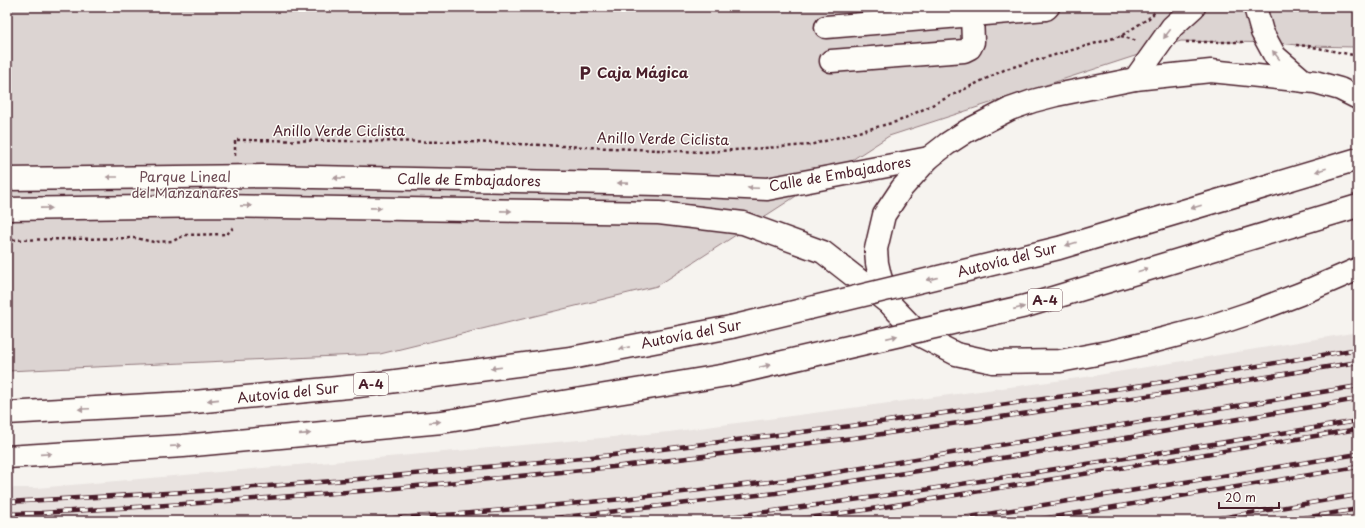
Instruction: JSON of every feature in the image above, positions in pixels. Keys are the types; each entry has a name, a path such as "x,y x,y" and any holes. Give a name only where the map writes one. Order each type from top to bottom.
{"main road":[{"path":"826,27 1046,9 1048,7"},
{"path":"1135,79 1172,27 1194,7"},
{"path":"1255,7 1262,32 1275,56 1304,81"},
{"path":"831,61 964,51 970,48 973,42 972,15"},
{"path":"892,306 885,291 877,263 876,249 884,215 902,188 929,158 967,131 1010,110 1056,95 1135,79 1211,71 1315,82 1340,89 1358,98"},
{"name":"Calle de Embajadores","path":"7,179 278,177 659,184 767,189 929,158"},
{"name":"Autovía del Sur","path":"7,413 184,403 358,386 571,358 731,327 1059,248 1358,159"},
{"path":"7,209 222,206 659,213 743,223 823,252 892,306 921,336 956,354 993,362 1060,361 1112,351 1205,328 1272,305 1355,272"},
{"name":"A-4","path":"7,457 183,446 442,422 727,375 1026,306 1358,206"}],"path":[{"name":"Anillo Verde Ciclista","path":"235,159 234,140 470,142 704,152 810,145 899,121 1006,69 1120,36 1149,18 1160,7"},
{"path":"1120,36 1149,44 1201,42 1268,43 1308,46 1358,56"},
{"path":"7,240 134,238 154,242 173,242 185,235 226,234 232,230 234,223"}],"shaded area":[{"path":"1358,332 1358,521 7,521 7,488 37,488 669,432 1086,377"}],"green space":[{"name":"Parque Lineal del Manzanares","path":"7,7 1358,7 1358,49 1354,47 1308,46 1278,43 1181,41 889,136 657,286 380,354 7,371"}],"railway":[{"path":"7,502 202,491 372,478 613,455 859,425 1157,383 1358,349"},
{"path":"7,514 199,503 375,490 613,467 861,437 1161,394 1358,362"},
{"path":"348,521 460,514 623,499 795,479 1358,386"},
{"path":"528,521 776,493 1072,447 1358,399"},
{"path":"700,521 911,492 1358,421"},
{"path":"786,521 865,510 1358,429"},
{"path":"944,521 1358,454"},
{"path":"1029,521 1358,467"},
{"path":"1202,521 1358,495"},
{"path":"1285,521 1358,509"}],"place":[{"name":"Caja Mágica","path":"585,73"}]}
